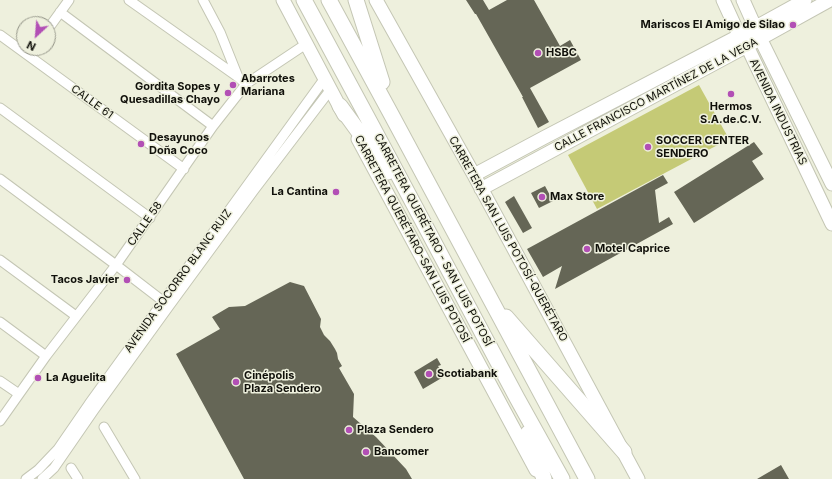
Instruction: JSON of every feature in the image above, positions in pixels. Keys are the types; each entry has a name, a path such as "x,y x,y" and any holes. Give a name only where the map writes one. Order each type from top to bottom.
{"highway":[{"name":"CARRETERA QUERÉTARO - SAN LUIS POTOSÍ","path":"304,0 517,398 562,479"},
{"name":"CARRETERA QUERÉTARO - SAN LUIS POTOSÍ","path":"329,0 392,114 587,479"},
{"path":"356,0 392,114"},
{"path":"340,106 417,211"},
{"path":"488,296 624,452"},
{"path":"517,398 544,479"}],"main road":[{"name":"CARRETERA QUERÉTARO-SAN LUIS POTOSÍ","path":"283,0 541,479"},
{"name":"CARRETERA SAN LUIS POTOSÍ-QUERÉTARO","path":"376,0 474,175 638,479"},
{"name":"AVENIDA INDUSTRIAS","path":"723,0 832,224"},
{"name":"AVENIDA INDUSTRIAS","path":"742,0 832,184"},
{"name":"CALLE FRANCISCO MARTÍNEZ DE LA VEGA","path":"758,33 805,0"},
{"name":"CALLE FRANCISCO MARTÍNEZ DE LA VEGA","path":"481,189 694,74 743,41 830,0"},
{"name":"CALLE FRANCISCO MARTÍNEZ DE LA VEGA","path":"474,175 688,62 743,41"},
{"path":"688,62 694,74"},
{"path":"545,137 553,151"}],"street":[{"path":"56,18 69,0"},
{"path":"129,0 246,84"},
{"path":"203,0 220,32 238,77"},
{"path":"60,12 213,126"},
{"name":"CALLE 61","path":"1,37 16,47"},
{"name":"CALLE 58","path":"0,421 46,356 150,218 213,126 246,84 306,44"},
{"name":"CALLE 61","path":"29,56 184,169"},
{"name":"AVENIDA SOCORRO BLANC RUIZ","path":"42,479 54,468 61,452 91,407 325,78"},
{"name":"AVENIDA SOCORRO BLANC RUIZ","path":"166,303 331,90"},
{"path":"0,108 150,218"},
{"path":"302,110 307,111 310,117"},
{"path":"0,179 166,303"},
{"path":"0,260 76,316"},
{"path":"0,322 46,356"},
{"path":"0,381 19,394"},
{"path":"104,427 135,479"},
{"name":"AVENIDA SOCORRO BLANC RUIZ","path":"26,479 61,452"},
{"path":"72,468 78,479"}],"green space":[{"name":"SOCCER CENTER SENDERO","path":"699,85 729,139 597,209 568,155"}],"building":[{"name":"HSBC","path":"466,0 483,0 489,10 507,0 534,0 560,46 570,40 581,60 530,88 549,122 538,128 523,97 476,14"},
{"path":"754,142 763,154 752,161 764,179 694,223 674,192"},
{"path":"663,175 668,183 655,190 659,223 669,217 673,224 555,289 562,266 543,277 527,249"},
{"name":"Max Store","path":"545,186 553,201 539,208 531,193"},
{"path":"514,196 532,228 523,233 505,202"},
{"path":"290,282 304,286 321,319 320,327 337,353 338,359 342,366 339,368 354,394 353,417 376,437 406,469 412,479 244,479 176,354 220,329 212,317 229,307 245,306"},
{"name":"Scotiabank","path":"437,358 441,365 438,366 445,376 423,389 414,372"},
{"path":"781,465 789,479 757,479"}],"place":[{"name":"Mariscos El Amigo de Silao","path":"793,25"},
{"name":"HSBC","path":"538,53"},
{"name":"Abarrotes Mariana","path":"233,85"},
{"name":"Gordita Sopes y Quesadillas Chayo","path":"228,93"},
{"name":"Hermos S.A.de.C.V.","path":"731,94"},
{"name":"Desayunos Doña Coco","path":"141,144"},
{"name":"SOCCER CENTER SENDERO","path":"648,147"},
{"name":"La Cantina","path":"336,192"},
{"name":"Max Store","path":"542,197"},
{"name":"Motel Caprice","path":"587,249"},
{"name":"Tacos Javier","path":"127,280"},
{"name":"Scotiabank","path":"429,374"},
{"name":"La Aguelita","path":"38,378"},
{"name":"Cinépolis Plaza Sendero","path":"236,382"},
{"name":"Plaza Sendero","path":"349,430"},
{"name":"Bancomer","path":"366,452"}]}
